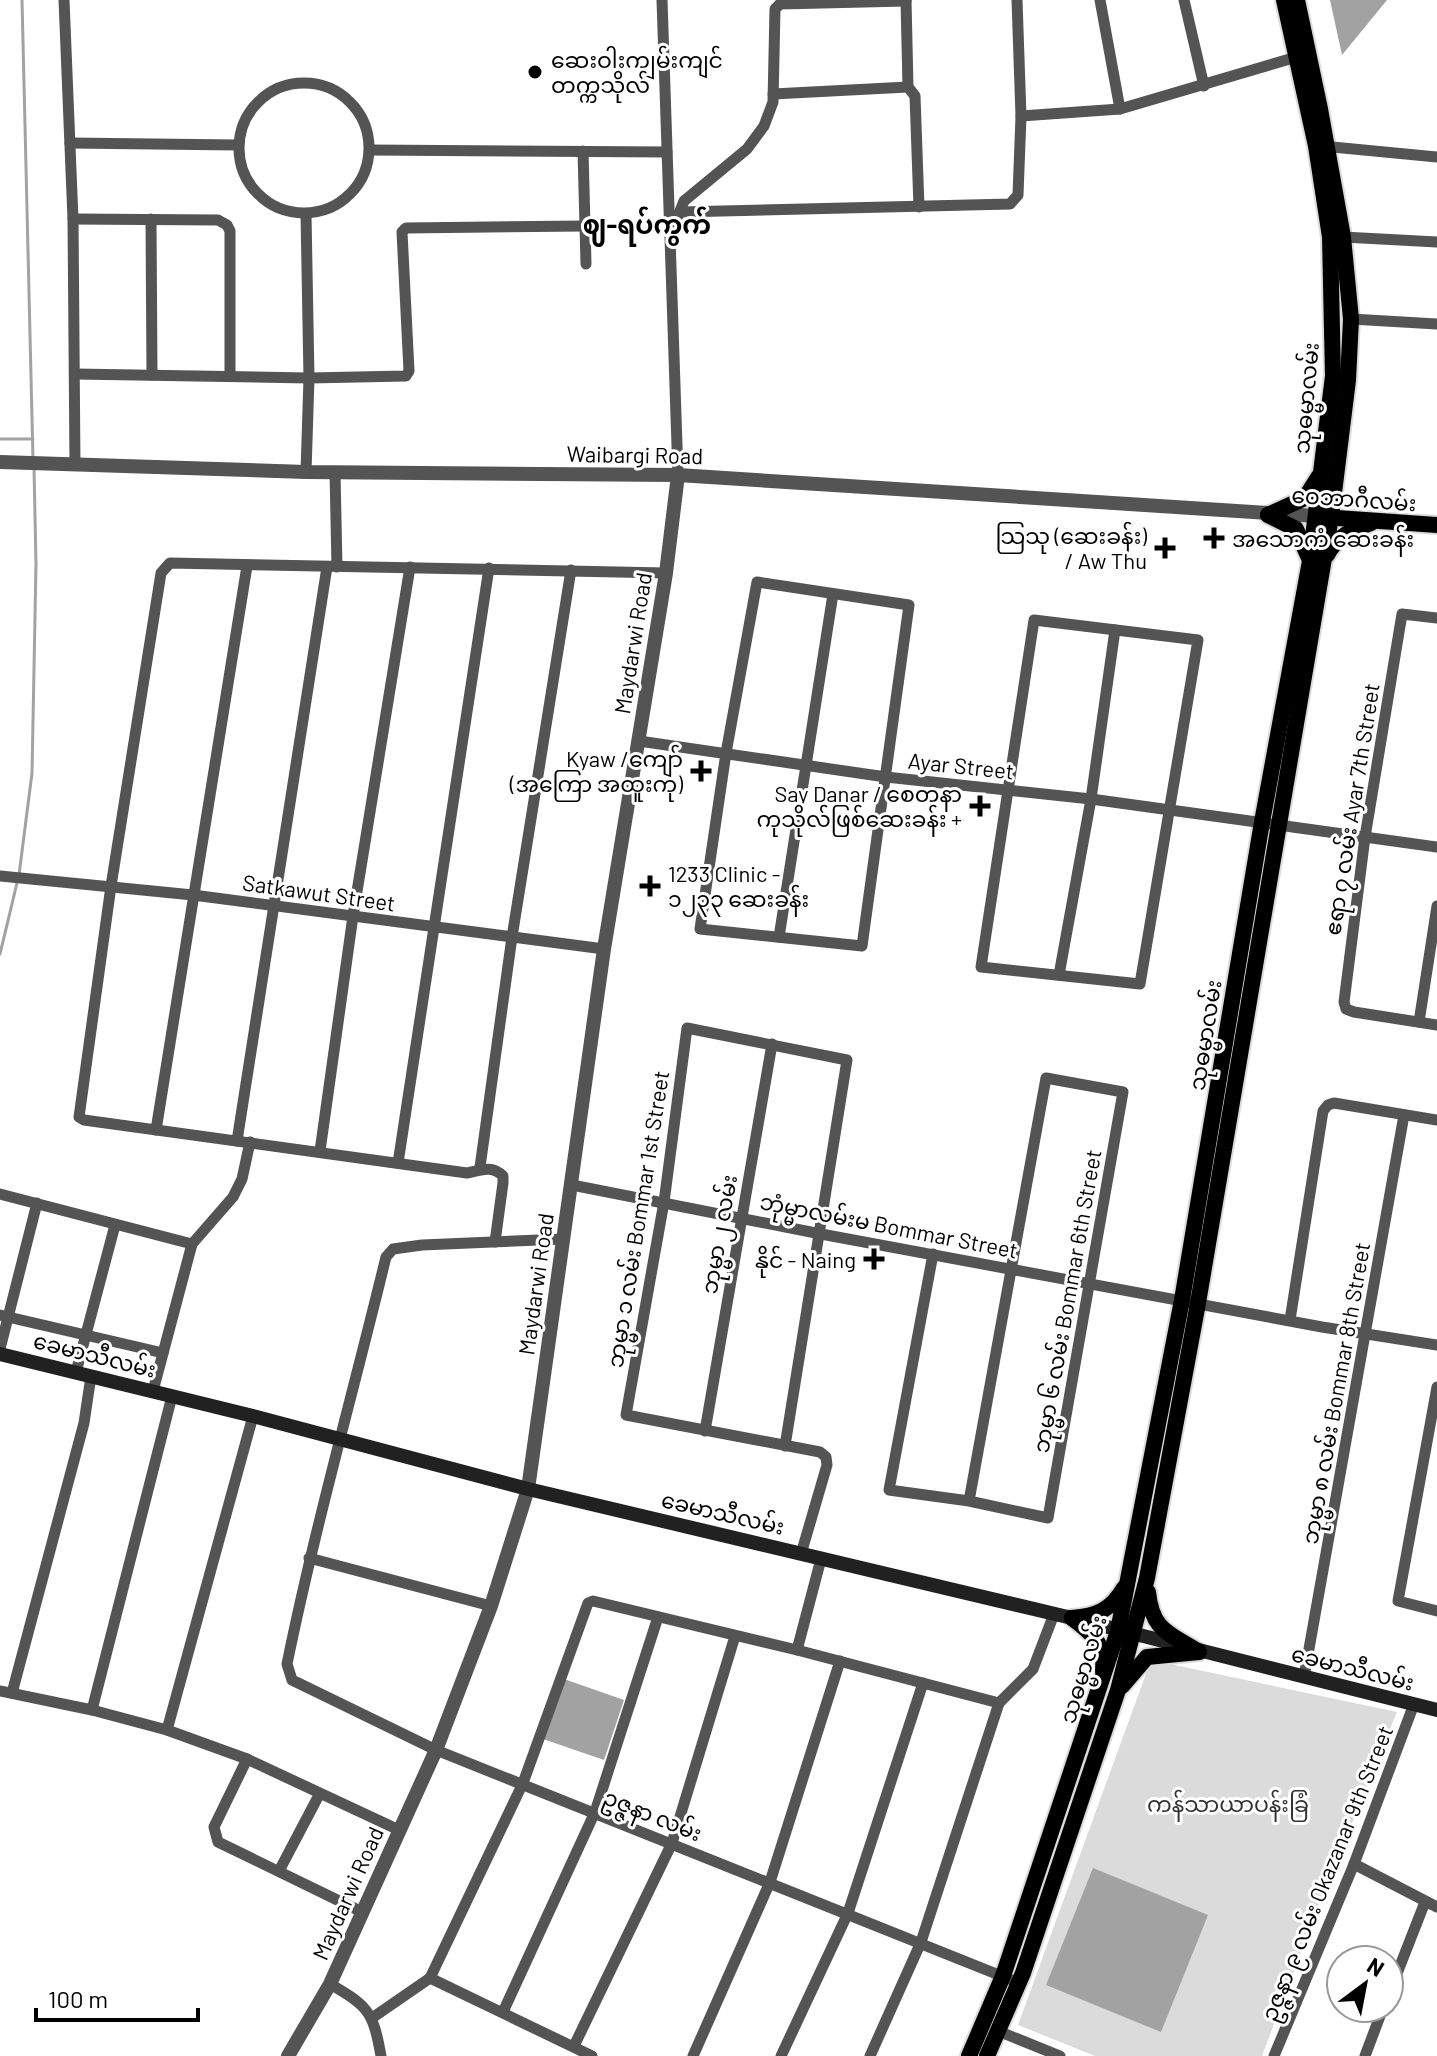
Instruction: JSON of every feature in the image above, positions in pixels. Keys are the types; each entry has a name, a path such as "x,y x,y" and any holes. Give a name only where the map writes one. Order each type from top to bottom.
{"main road":[{"name":"သုဓမ္မာလမ်း","path":"1284,0 1302,55 1343,237 1351,319 1348,380 1329,474"},
{"name":"သုဓမ္မာလမ်း","path":"1297,0 1302,55"},
{"name":"သုဓမ္မာလမ်း","path":"987,2056 998,2031 1011,1979 1126,1633 1190,1302 1317,561 1329,474 1332,318 1330,237 1322,146"},
{"path":"1268,515 1305,498 1329,474 1347,505 1376,521"},
{"path":"1268,515 1296,529 1317,561 1347,532 1376,521"},
{"name":"ဝေဘာဂီလမ်း","path":"1324,517 1437,525"},
{"name":"ခေမာသီလမ်း","path":"0,1351 528,1489 1072,1618 1437,1710"},
{"path":"1072,1618 1093,1616 1114,1604 1139,1577 1159,1627 1199,1652"},
{"path":"1072,1618 1094,1634 1110,1688 1147,1657 1199,1652"},
{"name":"သုဓမ္မာလမ်း","path":"969,2056 1011,1979"}],"street":[{"path":"64,0 73,219 75,465"},
{"path":"662,0 678,475"},
{"path":"680,212 1010,204 1018,195 1021,116 1017,0"},
{"path":"1100,0 1120,109"},
{"path":"1184,0 1204,86"},
{"path":"670,230 684,201 747,149 764,126 773,102 775,9 780,4 906,1 908,87 915,96 919,207"},
{"path":"1021,116 1120,109 1302,55"},
{"path":"300,82 331,87 352,102 366,124 370,150 364,175 349,196 327,209 306,214 277,208 255,193 242,171 237,145 243,120 258,99 280,85 300,82"},
{"path":"773,94 908,87"},
{"path":"70,143 237,145"},
{"path":"1322,146 1437,157"},
{"path":"370,150 667,152"},
{"path":"583,151 586,264"},
{"path":"306,214 309,378 306,472"},
{"path":"73,219 218,220 227,225 230,231 230,376"},
{"path":"151,219 152,375"},
{"path":"75,374 309,378 406,376 409,371 402,232 406,228 585,226"},
{"path":"1343,237 1437,242"},
{"path":"1351,319 1437,324"},
{"name":"Waibargi Road","path":"0,462 306,472 678,475 1268,515"},
{"path":"237,1141 273,905 332,567 335,472"},
{"name":"Maydarwi Road","path":"288,2056 330,1984 436,1750 491,1606 528,1489 604,949 666,573 678,475"},
{"name":"ဝေဘာဂီလမ်း","path":"1268,515 1324,517"},
{"path":"495,1242 501,1172 480,1167 467,1173 79,1117 111,886 161,573 170,563 666,573"},
{"path":"156,1130 247,566"},
{"path":"320,1151 353,916 410,567"},
{"path":"398,1163 489,568"},
{"path":"480,1167 512,937 571,570"},
{"path":"757,582 833,594 909,605 862,946 700,929 726,753 757,582"},
{"path":"779,937 833,594"},
{"name":"ဧရာ ၇ လမ်း Ayar 7th Street","path":"1419,1022 1346,1009 1344,1002 1365,837 1402,614 1437,618"},
{"path":"1034,620 1115,630 1198,640 1140,984 981,967 1034,620"},
{"path":"1059,975 1091,799 1115,630"},
{"name":"Ayar Street","path":"639,741 886,777 1091,799 1437,847"},
{"name":"Satkawut Street","path":"1,876 193,895 604,949"},
{"path":"1437,906 1419,1022 1437,1025"},
{"name":"ဘုမ္မာ ၁ လမ်း Bommar 1st Street","path":"705,1431 626,1415 664,1202 687,1028 772,1044"},
{"path":"772,1044 847,1060 785,1446"},
{"name":"ဘုမ္မာ ၂ လမ်း","path":"705,1431 772,1044"},
{"name":"ဘုမ္မာ ၆ လမ်း Bommar 6th Street","path":"969,1501 1048,1518 1123,1092 1046,1078 1010,1269"},
{"path":"1290,1320 1323,1111 1334,1103 1437,1120"},
{"name":"ဘုမ္မာ ၈ လမ်း Bommar 8th Street","path":"1304,1677 1404,1115"},
{"path":"153,1391 192,1244 233,1197 242,1179 250,1142"},
{"name":"ဘုံမ္မာလမ်းမ Bommar Street","path":"572,1185 1010,1269 1437,1345"},
{"path":"0,1194 192,1244"},
{"path":"0,1351 4,1316 37,1203"},
{"path":"115,1225 86,1335 84,1423 6,1692 167,1730 247,1759 399,1830"},
{"path":"491,1606 309,1558 389,1252 422,1245 563,1239"},
{"path":"933,1254 889,1490 969,1501 1010,1269"},
{"path":"4,1316 163,1353"},
{"path":"1437,1387 1398,1601 1437,1611"},
{"path":"92,1710 172,1396"},
{"path":"167,1730 253,1416"},
{"path":"705,1431 820,1452 826,1457 827,1465 801,1554"},
{"name":"ဥဇ္ဇနာ လမ်း","path":"309,1558 287,1664 292,1680 436,1750 1011,1979"},
{"path":"797,1650 821,1559"},
{"path":"372,2018 430,1978 523,1783 588,1603 593,1601 797,1650 999,1703"},
{"path":"870,2056 921,1942 999,1703 1033,1669 1054,1614"},
{"path":"503,2012 595,1812 658,1617"},
{"path":"574,2046 672,1843 735,1636"},
{"path":"693,2056 770,1882 840,1661"},
{"path":"781,2056 848,1913 923,1683"},
{"name":"ဥဇ္ဇနာ ၉ လမ်း Okazanar 9th Street","path":"1274,2056 1354,1864 1414,1704"},
{"path":"247,1759 214,1827 218,1842 362,1912"},
{"path":"279,1871 319,1795"},
{"path":"1354,1864 1431,1904 1405,1960"},
{"path":"430,1978 592,2056"},
{"path":"330,1984 367,2008 381,2056"},
{"path":"1365,2056 1377,2024"},
{"path":"998,2031 1060,2056"}],"green space":[{"name":"ကန်သာယာပန်းခြံ","path":"1151,1660 1397,1712 1262,2056 1095,2056 1018,2025"}],"shaded area":[{"path":"1330,0 1387,0 1342,55"},
{"path":"564,1679 624,1700 604,1760 543,1739"},
{"path":"1093,1868 1208,1915 1161,2032 1046,1985"}],"waterway":[{"path":"22,0 33,460"},
{"path":"0,439 33,439"},
{"path":"19,875 32,773 36,564 34,468"},
{"path":"0,954 17,883"}],"place":[{"name":"ဆေးဝါးကျွမ်းကျင် တက္ကသိုလ်","path":"535,72"},
{"name":"အသောကံ ဆေးခန်း","path":"1214,538"},
{"name":"သြသု (ဆေးခန်း) / Aw Thu","path":"1165,548"},
{"name":"Kyaw /ကျော် (အကြော အထူးကု)","path":"701,771"},
{"name":"Say Danar / စေတနာ ကုသိုလ်ဖြစ်ဆေးခန်း +","path":"980,806"},
{"name":"1233 Clinic - ၁၂၃၃ ဆေးခန်း","path":"650,886"},
{"name":"နိုင် - Naing","path":"874,1259"}],"district":[{"name":"ဈ-ရပ်ကွက်","path":"647,223"}]}
